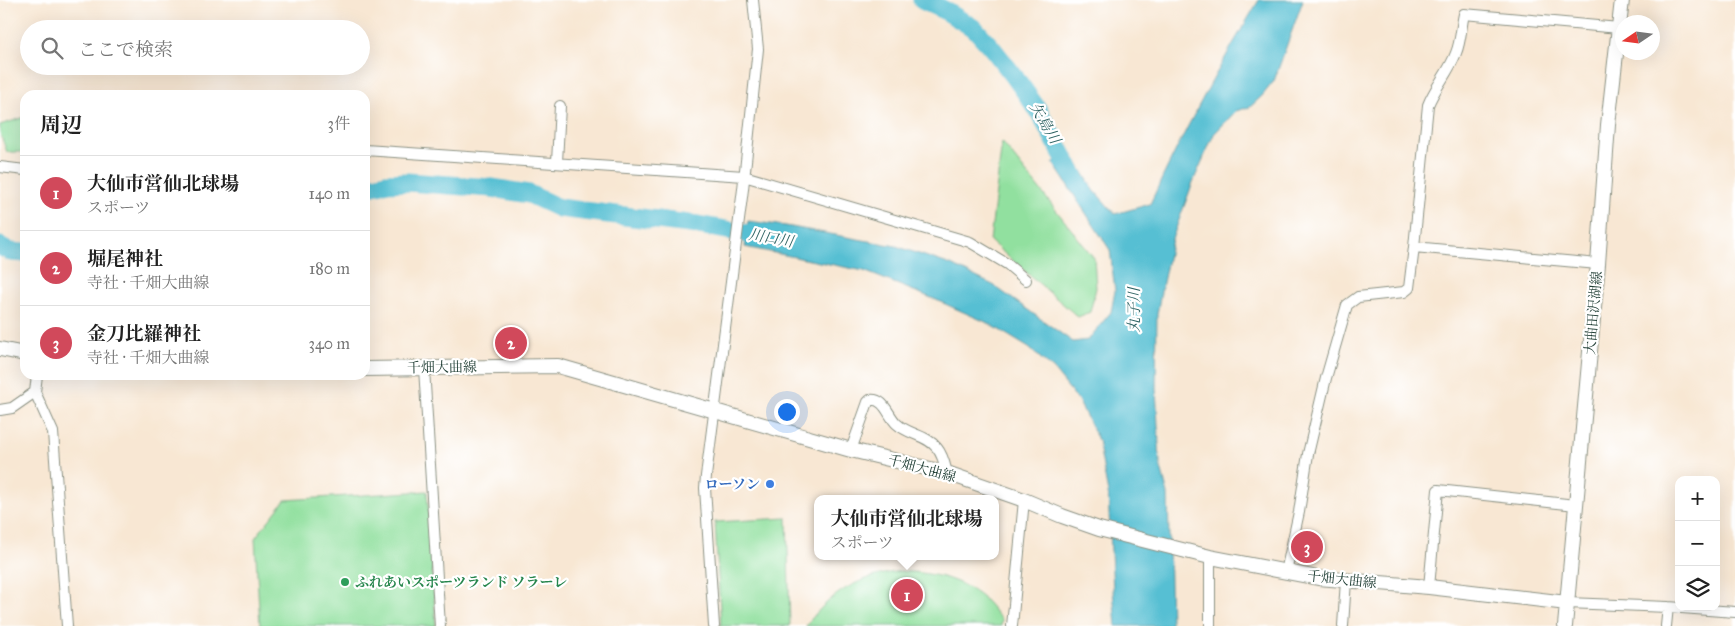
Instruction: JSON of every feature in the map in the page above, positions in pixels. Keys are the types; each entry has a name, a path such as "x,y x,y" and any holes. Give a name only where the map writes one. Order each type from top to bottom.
{"main road":[{"name":"大曲田沢湖線","path":"1620,15 1622,0"},
{"name":"大曲田沢湖線","path":"1565,626 1598,264 1608,125 1615,60"},
{"path":"0,349 20,353"},
{"name":"千畑大曲線","path":"370,368 558,366 850,450 947,473 1099,529 1210,557 1318,578 1429,587 1567,603"}],"street":[{"path":"714,626 705,488 707,459 743,189 758,49 753,0"},
{"path":"1286,572 1299,512 1308,454 1326,378 1347,305 1358,297 1404,292 1409,288 1428,106 1457,52 1464,14 1615,28"},
{"path":"557,162 560,106"},
{"path":"370,150 744,176 970,242 1007,264 1026,280"},
{"path":"0,167 20,169"},
{"path":"1414,247 1598,264"},
{"path":"424,368 440,626"},
{"path":"36,380 35,392 53,432 67,626"},
{"path":"0,410 12,408 35,392"},
{"path":"850,450 868,402 870,400 878,400 893,421 901,428 929,441 937,449 943,458 947,473"},
{"path":"1429,587 1438,490 1576,505"},
{"path":"1012,626 1024,500"},
{"path":"1210,557 1210,626"},
{"path":"1343,626 1346,580"},
{"path":"1567,603 1735,612"},
{"path":"1666,626 1668,607"}],"green space":[{"path":"20,119 20,152 7,152 0,133 0,125"},
{"path":"1002,142 1094,258 1096,288 1090,312 1078,317 990,241"},
{"name":"ふれあいスポーツランド ソラーレ","path":"427,491 436,626 260,626 255,538 285,500"},
{"path":"787,518 790,626 721,626 715,522"},
{"path":"900,571 934,575 965,586 984,599 1002,620 1001,626 806,626 825,604 847,588 871,577"}],"water":[{"name":"丸子川","path":"1259,0 1303,0 1274,81 1250,107 1236,111 1214,134 1193,182 1172,239 1157,314 1156,388 1160,464 1168,494 1171,626 1116,626 1108,493 1098,440 1078,400 1054,370 1029,348 988,323 864,271 745,247 748,221 896,246 951,265 993,285 1073,342 1088,340 1111,312 1115,291 1110,250 1053,163 1069,149 1093,189 1115,214 1150,204 1202,100"}],"waterway":[{"name":"矢島川","path":"922,0 946,11 975,29 992,48 1038,110 1075,177"},
{"name":"川口川","path":"370,187 386,183 407,182 492,188 529,194 559,208 698,225 772,238"},
{"name":"川口川","path":"0,246 11,252 20,253"}],"place":[{"name":"堀尾神社","path":"511,343"},
{"name":"ローソン","path":"770,484"},
{"name":"金刀比羅神社","path":"1307,547"},
{"name":"ふれあいスポーツランド ソラーレ","path":"345,582"},
{"name":"大仙市営仙北球場","path":"907,595"}]}
